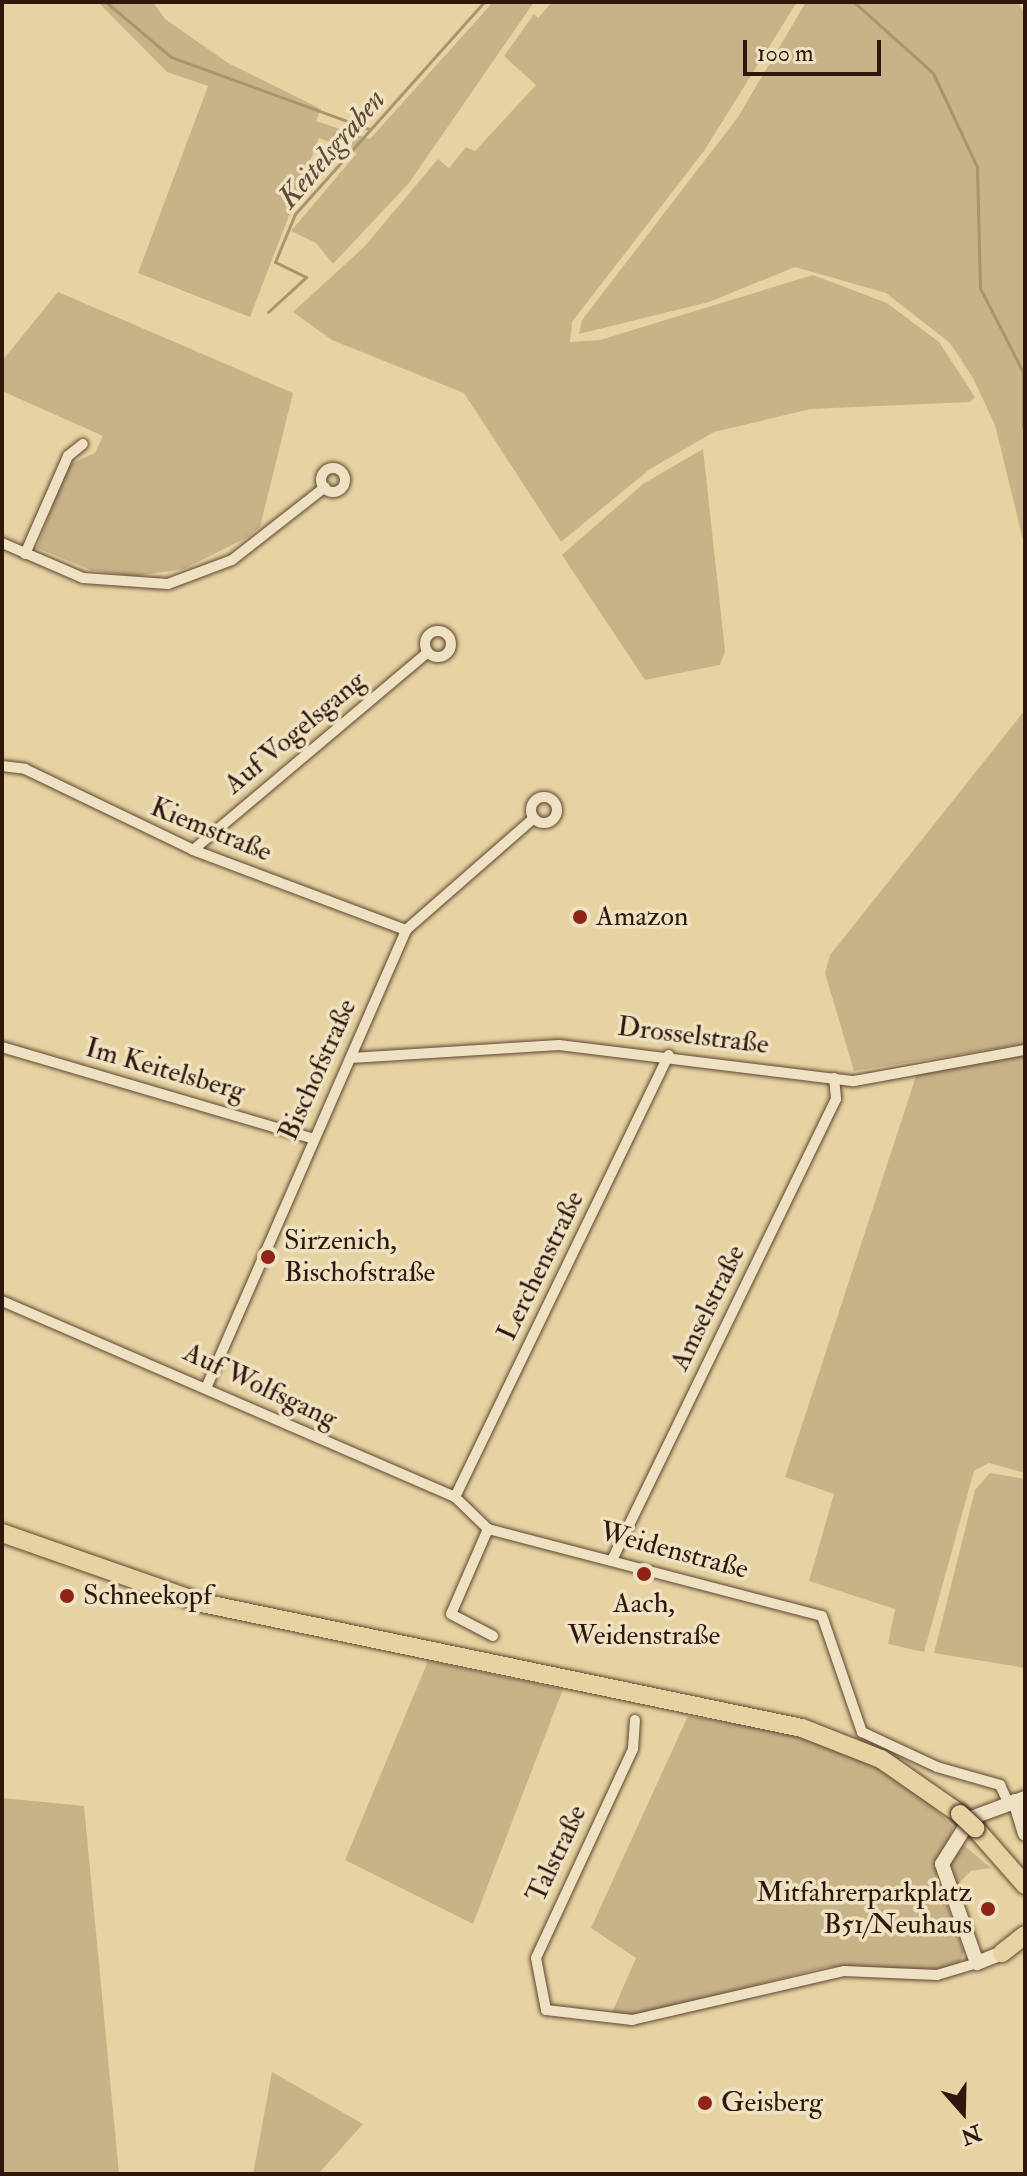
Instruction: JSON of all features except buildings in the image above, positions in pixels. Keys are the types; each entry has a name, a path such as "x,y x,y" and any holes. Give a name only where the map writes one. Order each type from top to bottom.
{"highway":[{"path":"2,1533 202,1603 802,1728 881,1759 960,1814 1025,1885"},
{"path":"1002,1953 1025,1935"},
{"path":"1002,1953 1025,1947"}],"main road":[{"path":"1002,1953 977,1963 942,1864 971,1818 1016,1800 1025,1833"}],"street":[{"path":"25,554 68,456 83,444"},
{"path":"2,543 83,578 168,584 232,560 325,487"},
{"name":"Auf Vogelsgang","path":"193,850 428,652"},
{"name":"Kiemstraße","path":"2,766 25,769 193,850 406,930"},
{"name":"Bischofstraße","path":"207,1386 406,930 534,818"},
{"name":"Drosselstraße","path":"351,1058 559,1045 669,1055 854,1081 1025,1050"},
{"name":"Im Keitelsberg","path":"2,1047 314,1139"},
{"name":"Lerchenstraße","path":"455,1497 669,1055"},
{"name":"Amselstraße","path":"613,1558 836,1099 834,1078"},
{"name":"Auf Wolfsgang","path":"2,1301 207,1386 455,1497 488,1529"},
{"path":"488,1529 451,1614 493,1636"},
{"name":"Weidenstraße","path":"488,1529 613,1558 822,1616 862,1732 900,1751 995,1782 1016,1800"},
{"name":"Talstraße","path":"635,1720 633,1749 536,1958 546,2010 632,2020 844,1971 937,1975 977,1963"}],"shaded area":[{"path":"98,2 153,2 165,19 228,63 321,109 316,121 370,139 493,2 534,2 409,183 333,264 316,243 291,231 357,153 319,138 250,317 138,273 208,86 167,72"},
{"path":"552,2 797,2 704,151 572,322 570,342 600,340 813,275 887,303 939,342 975,397 970,402 811,409 714,432 650,469 561,542 464,393 332,340 293,312 364,247 438,159 449,168 466,147 475,151 536,85 504,56 534,14 538,18"},
{"path":"806,2 1018,2 1025,15 1025,548 995,425 973,378 950,343 886,293 795,267 709,302 579,334 582,320 738,117"},
{"path":"58,292 293,393 260,527 248,537 184,569 135,576 91,570 37,548 68,465 95,453 103,436 2,391 2,361"},
{"path":"703,449 725,651 720,665 645,680 562,555 643,484"},
{"path":"1025,710 1025,1044 854,1071 825,973 830,955"},
{"path":"1025,1055 1025,1473 989,1463 974,1471 924,1652 888,1644 895,1609 809,1581 834,1494 785,1477 917,1073"},
{"path":"990,1473 1025,1479 1025,1668 934,1653 975,1490"},
{"path":"428,1661 563,1689 473,1924 345,1860"},
{"path":"688,1716 793,1733 868,1762 925,1798 953,1827 936,1875 964,1951 960,1963 935,1970 826,1967 642,2014 611,2015 636,1958 591,1928"},
{"path":"2,1798 84,1806 119,2174 2,2174"},
{"path":"960,1842 991,1868 971,1871 953,1889 949,1864"},
{"path":"272,2072 363,2124 318,2174 253,2174"}],"waterway":[{"path":"106,2 171,57 369,129"},
{"name":"Keitelsgraben","path":"268,312 306,277 275,262 295,214 484,2"},
{"path":"854,2 933,73 977,167 980,288 1023,372 1023,426"}],"place":[{"name":"Amazon","path":"580,917"},
{"name":"Sirzenich, Bischofstraße","path":"268,1257"},
{"name":"Aach, Weidenstraße","path":"644,1574"},
{"name":"Schneekopf","path":"67,1596"},
{"name":"Mitfahrerparkplatz B51/Neuhaus","path":"988,1909"},
{"name":"Geisberg","path":"705,2103"}]}
